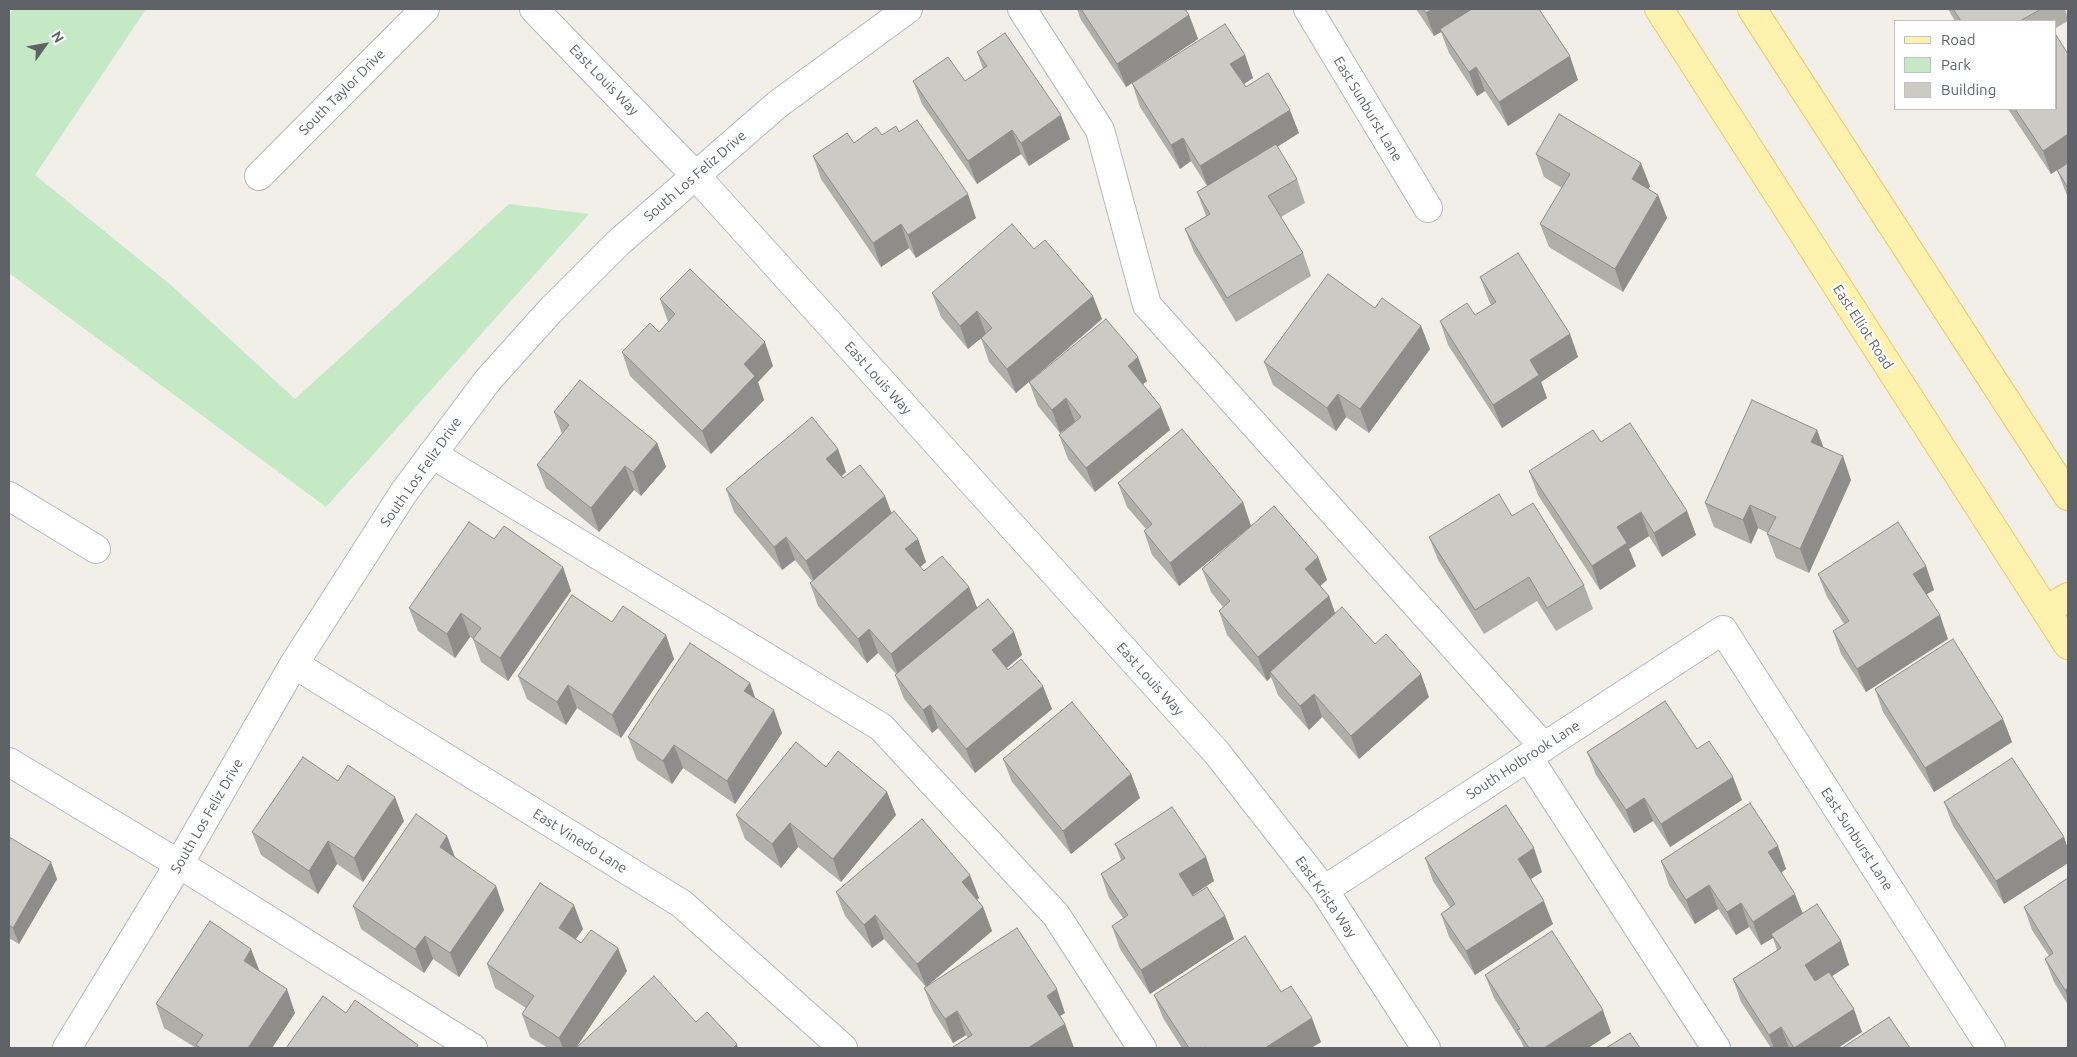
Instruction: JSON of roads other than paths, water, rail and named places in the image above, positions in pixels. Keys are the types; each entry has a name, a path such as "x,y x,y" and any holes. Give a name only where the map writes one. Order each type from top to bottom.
{"main road":[{"name":"East Elliot Road","path":"1658,9 2057,604 2068,645"},
{"path":"1752,9 2068,496"}],"street":[{"name":"South Taylor Drive","path":"259,176 425,9"},
{"name":"East Louis Way","path":"534,9 695,175 1217,753"},
{"name":"South Los Feliz Drive","path":"67,1048 180,864 294,664 404,492 488,380 550,311 618,243 778,104 908,9"},
{"path":"1022,9 1100,130 1147,305 1536,752 1716,1048"},
{"name":"East Sunburst Lane","path":"1308,9 1428,208"},
{"path":"432,454 882,727 1056,915 1142,1048"},
{"path":"9,496 96,549"},
{"name":"South Holbrook Lane","path":"1324,890 1723,630"},
{"name":"East Sunburst Lane","path":"1723,630 1991,1048"},
{"name":"East Vinedo Lane","path":"294,664 682,904 843,1048"},
{"name":"East Krista Way","path":"1217,753 1324,890 1426,1048"},
{"path":"9,762 180,864 473,1048"}]}
